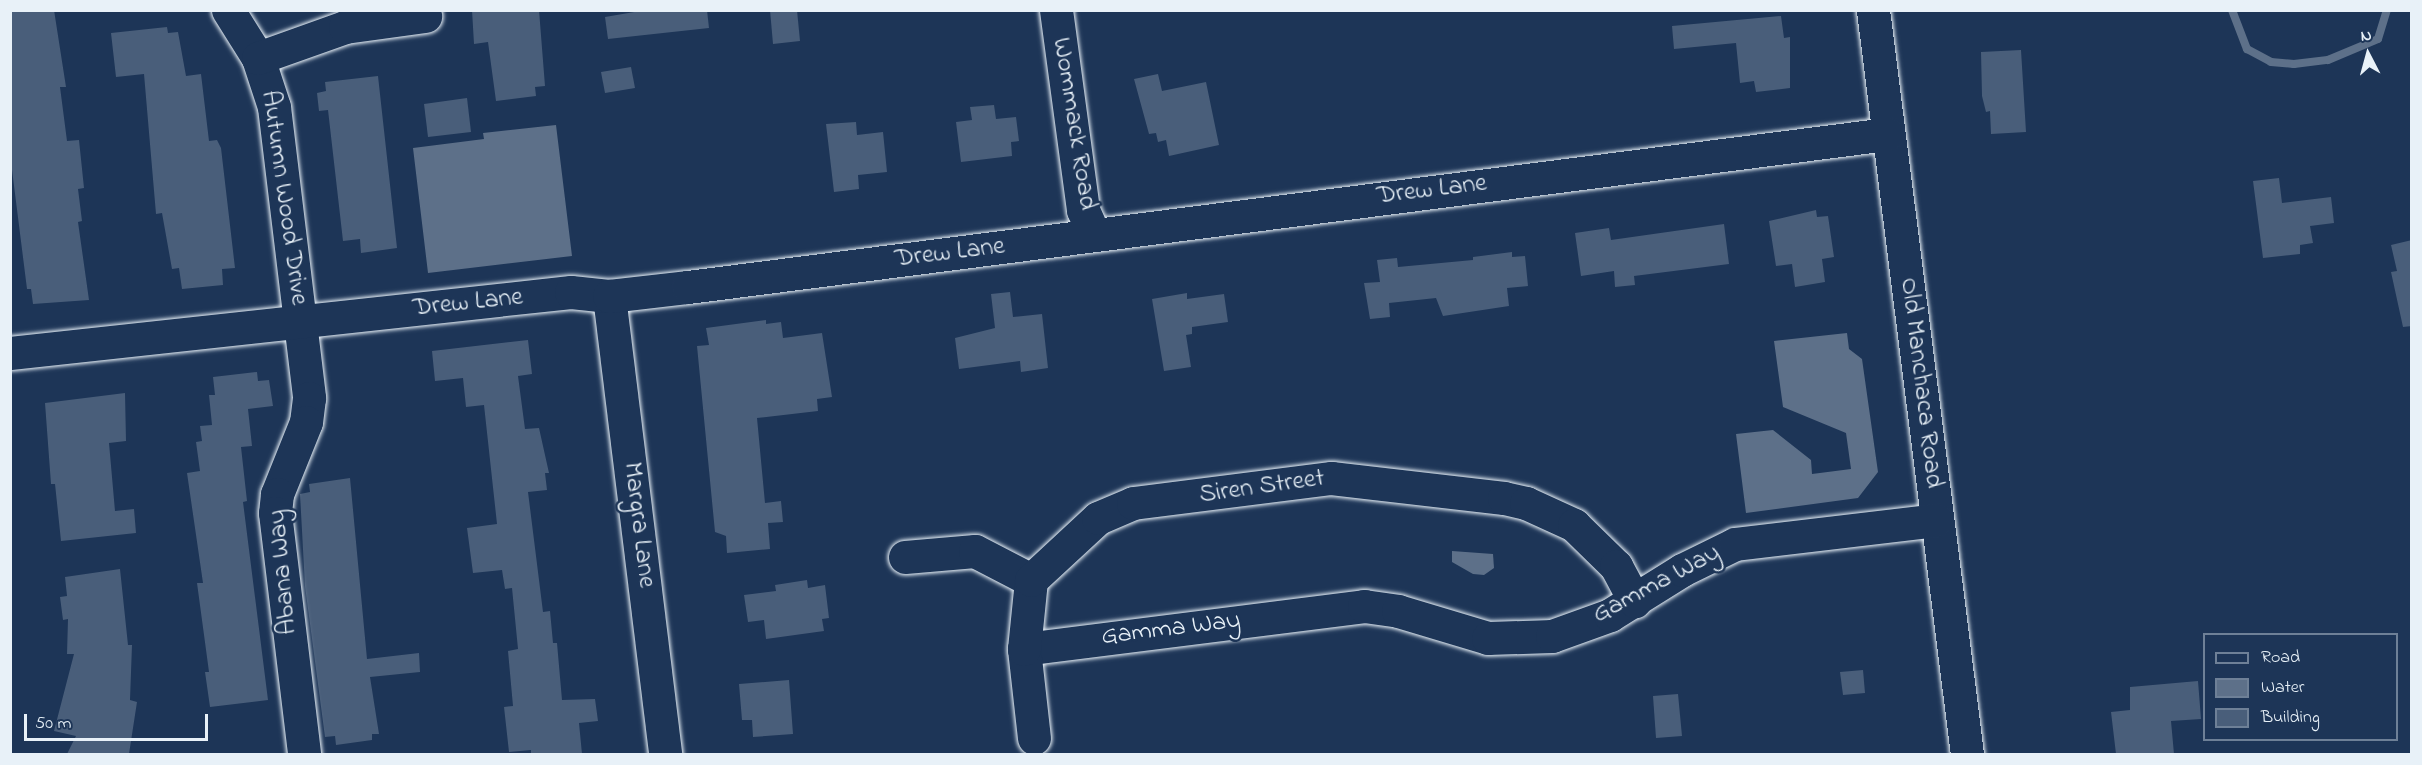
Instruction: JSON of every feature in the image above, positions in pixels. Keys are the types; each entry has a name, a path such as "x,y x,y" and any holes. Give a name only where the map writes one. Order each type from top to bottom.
{"street":[{"name":"Autumn Wood Drive","path":"228,10 258,58 278,129 300,323"},
{"name":"Wommack Road","path":"1056,10 1083,210 1094,235"},
{"name":"Old Manchaca Road","path":"1873,10 1967,754"},
{"path":"258,58 345,27 424,16"},
{"name":"Drew Lane","path":"10,353 571,292 609,296 1888,134"},
{"name":"Margra Lane","path":"609,296 665,754"},
{"name":"Abana Way","path":"300,323 308,410 283,475 275,513 304,754"},
{"name":"Siren Street","path":"1031,579 1078,533 1114,509 1251,486 1331,478 1504,498 1553,514 1604,551 1635,601"},
{"name":"Gamma Way","path":"1024,649 1364,606 1398,611 1468,635 1531,638 1552,636 1635,601 1682,570 1735,544 1937,520"},
{"path":"905,557 975,551 1031,579 1024,649 1034,738"}],"water":[{"path":"556,125 572,256 428,273 413,148 484,139 483,133"},
{"path":"1847,333 1849,349 1862,359 1878,472 1858,498 1746,513 1736,434 1773,430 1811,460 1812,474 1851,469 1846,433 1783,407 1774,341"},
{"path":"1452,551 1493,554 1494,568 1484,575 1473,574 1452,562"}],"building":[{"path":"10,10 54,10 66,87 60,87 67,141 79,140 84,188 78,189 82,221 78,222 89,300 33,304 31,289 27,289 10,154"},
{"path":"472,10 539,10 545,86 535,87 536,96 496,101 488,42 474,44"},
{"path":"646,10 707,10 709,28 608,39 605,17"},
{"path":"770,10 797,10 800,41 773,44"},
{"path":"1781,16 1784,38 1790,37 1790,88 1756,92 1754,81 1740,83 1736,43 1674,49 1672,26"},
{"path":"167,27 168,33 178,32 186,76 201,74 209,141 217,140 221,148 235,268 222,269 223,285 182,289 179,268 172,269 162,213 156,214 144,74 116,77 111,33"},
{"path":"2021,50 2026,132 1991,134 1990,111 1986,112 1982,96 1981,52"},
{"path":"631,67 635,88 605,93 601,72"},
{"path":"1158,74 1162,91 1206,82 1219,145 1169,156 1166,140 1158,142 1156,133 1149,134 1134,79"},
{"path":"378,76 397,248 361,253 360,239 343,241 328,110 319,111 317,93 326,91 325,82"},
{"path":"467,98 471,132 428,137 424,104"},
{"path":"994,105 996,119 1016,117 1019,141 1011,142 1012,156 961,162 956,122 972,120 970,107"},
{"path":"856,122 857,135 883,132 887,172 858,175 859,189 834,192 826,124"},
{"path":"2279,178 2282,203 2331,197 2334,223 2310,226 2313,243 2300,245 2300,254 2263,258 2253,181"},
{"path":"1816,210 1817,217 1828,216 1834,257 1822,259 1825,282 1795,287 1792,264 1776,266 1769,221"},
{"path":"1724,224 1729,264 1634,276 1635,285 1615,287 1614,271 1581,276 1575,233 1609,228 1611,240"},
{"path":"2412,240 2412,326 2403,327 2391,272 2397,271 2391,245"},
{"path":"1512,252 1512,257 1525,256 1528,286 1507,288 1509,306 1443,316 1436,298 1389,303 1390,317 1370,319 1364,283 1380,282 1377,260 1397,258 1398,267 1473,260 1473,257"},
{"path":"1010,292 1013,317 1042,314 1048,368 1021,372 1020,361 959,369 955,338 995,328 991,294"},
{"path":"1187,293 1187,299 1224,294 1228,322 1192,327 1192,334 1186,335 1191,367 1164,371 1152,299"},
{"path":"766,320 766,324 781,322 783,338 822,333 832,397 817,399 818,411 757,418 765,503 781,501 783,522 768,523 770,549 727,553 726,536 715,532 697,346 709,345 706,328"},
{"path":"528,340 532,374 518,376 525,429 539,428 549,473 545,473 547,490 528,492 543,612 550,611 553,643 557,643 562,700 595,699 598,721 579,723 582,754 531,754 531,750 509,752 504,707 513,706 508,651 518,649 512,588 505,589 502,570 473,573 467,528 497,524 484,405 466,407 463,378 435,381 432,351"},
{"path":"257,372 258,381 269,380 273,406 248,409 252,446 241,447 247,501 243,502 268,700 210,707 205,672 209,672 197,583 203,583 187,473 200,471 196,442 202,441 200,426 212,425 209,395 215,395 213,377"},
{"path":"125,393 126,441 109,443 115,511 134,509 136,533 61,541 55,484 51,484 45,403"},
{"path":"350,478 367,659 419,653 420,672 370,677 379,734 372,734 372,740 336,745 335,736 325,737 305,586 300,494 310,492 309,484"},
{"path":"120,569 128,645 132,645 130,700 137,702 129,754 67,754 76,736 54,731 74,654 67,654 68,619 63,620 60,597 67,596 65,577"},
{"path":"807,580 808,588 825,585 829,618 822,619 824,631 766,639 764,620 748,622 744,595 776,591 775,585"},
{"path":"1863,670 1865,693 1843,695 1840,672"},
{"path":"789,680 793,734 753,737 752,720 742,720 739,684"},
{"path":"2198,681 2201,719 2171,721 2174,754 2116,754 2111,712 2130,710 2130,687"},
{"path":"1678,694 1682,736 1656,738 1653,696"}],"waterway":[{"path":"2232,10 2247,49 2271,62 2294,64 2328,60 2378,39 2387,10"}]}
